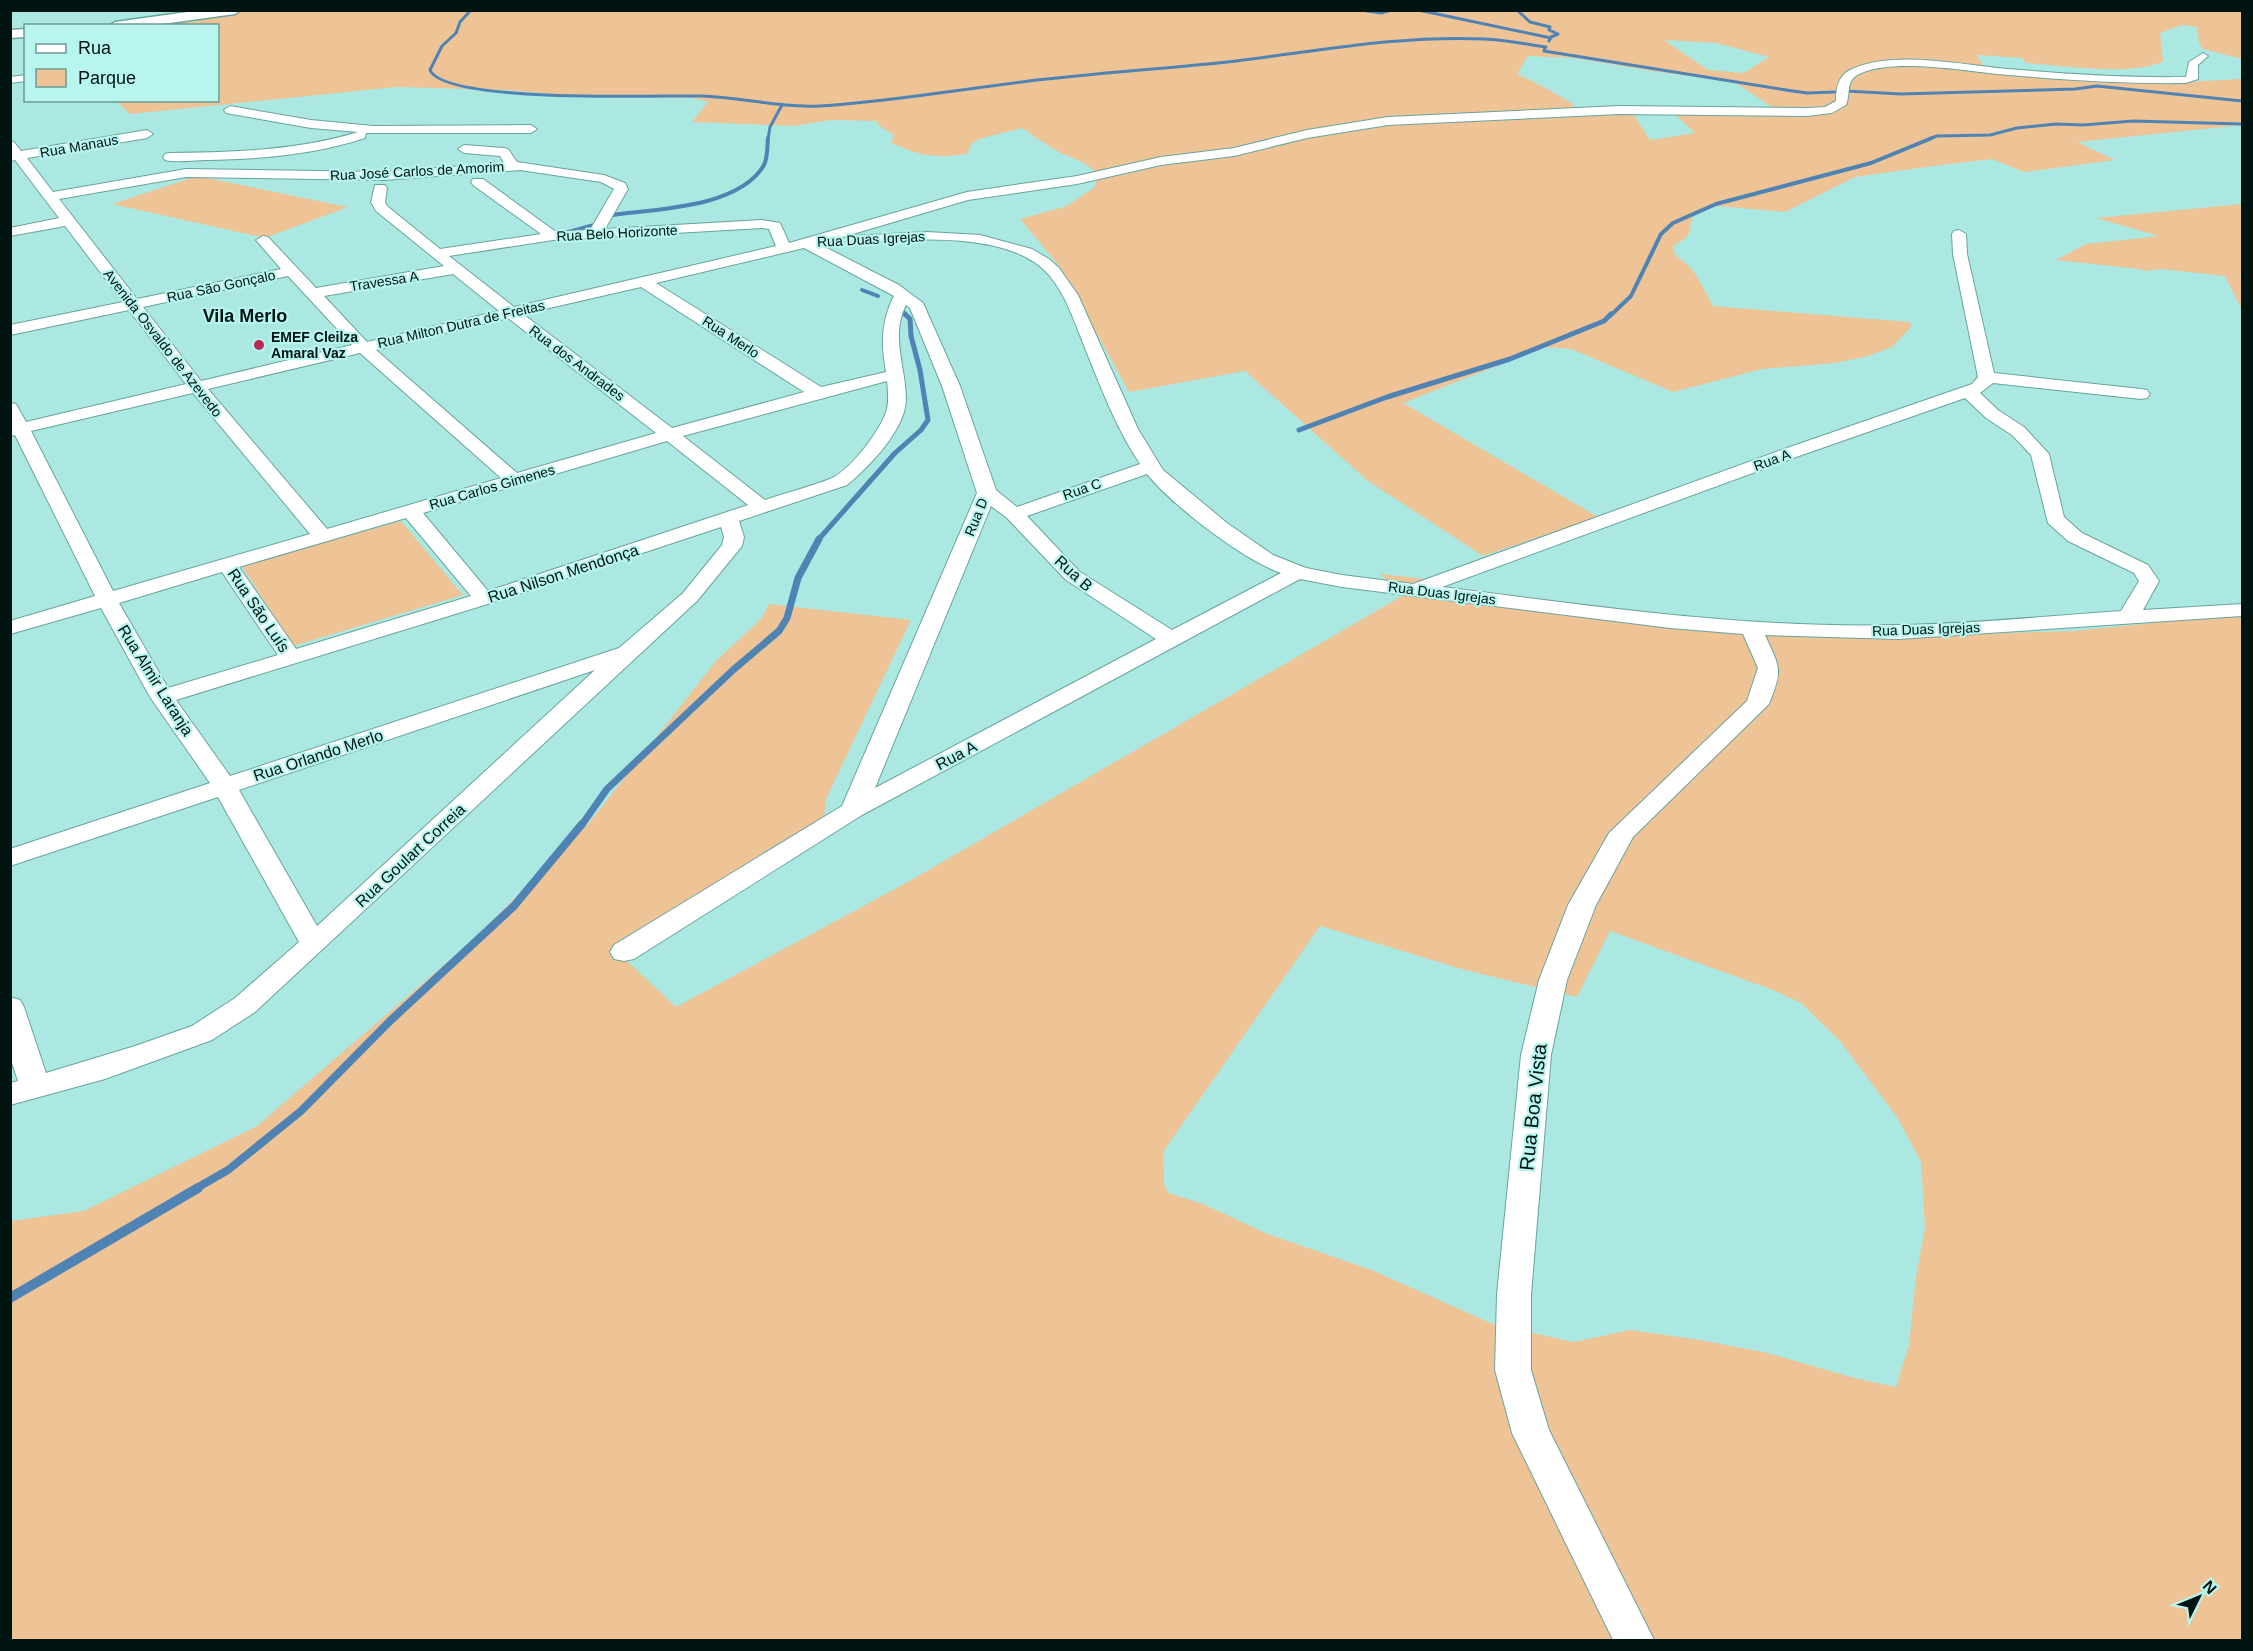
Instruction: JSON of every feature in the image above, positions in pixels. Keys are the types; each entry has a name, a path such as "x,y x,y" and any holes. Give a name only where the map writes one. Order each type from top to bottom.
{"main road":[{"path":"130,24 236,10"}],"street":[{"path":"806,243 983,193 1077,180 1150,163 1234,152 1307,134 1388,122 1440,117 1618,110 1807,112 1828,110 1842,103 1843,84 1849,76 1857,71 1885,66 1922,65 2088,78 2186,80 2192,79 2193,64 2203,56"},
{"path":"230,110 311,124 373,130 531,129"},
{"path":"136,122 186,173"},
{"name":"Rua Manaus","path":"13,153 158,146 304,149 339,142 373,130"},
{"path":"464,149 504,152 511,166"},
{"name":"Avenida Osvaldo de Azevedo","path":"13,153 50,197 196,386 322,536"},
{"name":"Rua José Carlos de Amorim","path":"50,197 186,173 361,176 511,166 604,179 620,186 621,189 595,234"},
{"path":"478,182 553,236"},
{"name":"Rua dos Andrades","path":"380,188 378,202 381,208 436,254 509,313 671,434 762,507"},
{"path":"10,232 67,221"},
{"name":"Rua Belo Horizonte","path":"436,254 553,236 766,224 775,226 784,248"},
{"path":"1959,234 1960,254 1986,377 2141,394"},
{"name":"Rua Duas Igrejas","path":"806,243 887,236 939,236 992,243 1037,258 1051,269 1070,296 1117,402 1151,466 1172,488 1245,547 1260,558 1296,573 1342,581 1670,622 1751,628 1898,632 2242,610"},
{"path":"263,240 363,346 514,480"},
{"name":"Rua Milton Dutra de Freitas","path":"16,429 806,243"},
{"name":"Rua D","path":"806,243 903,294 917,306 951,386 987,493 853,810"},
{"name":"Travessa A","path":"314,292 455,269"},
{"name":"Rua São Gonçalo","path":"10,330 291,271"},
{"name":"Rua Merlo","path":"644,282 818,393"},
{"path":"893,375 890,332 893,314 903,294"},
{"name":"Rua Carlos Gimenes","path":"10,628 671,434 818,393 893,375"},
{"name":"Rua Nilson Mendonça","path":"162,697 484,599 826,487 851,473 895,416 897,399 893,375"},
{"name":"Rua A","path":"1416,589 1793,452 1969,392 1978,388 1986,377"},
{"path":"1969,392 1992,414 2018,431 2040,454 2055,519 2075,537 2141,569 2149,581 2128,617"},
{"name":"Rua Almir Laranja","path":"10,408 16,429 106,598 162,697 224,786 314,944"},
{"name":"Rua C","path":"1014,514 1151,466"},
{"name":"Rua B","path":"987,493 1014,514 1074,576 1090,589 1171,639"},
{"path":"410,510 484,599"},
{"name":"Rua Goulart Correia","path":"23,1091 104,1068 202,1033 245,1005 690,597 729,551 734,537 729,520"},
{"name":"Rua São Luís","path":"226,563 291,657"},
{"name":"Rua A","path":"624,951 853,810 1296,573"},
{"name":"Rua Boa Vista","path":"1634,1641 1531,1433 1513,1370 1514,1294 1536,1055 1553,980 1582,905 1622,833 1757,704 1766,683 1769,668 1751,628"},
{"name":"Rua Orlando Merlo","path":"10,858 627,653"},
{"path":"10,1007 23,1091"}],"green space":[{"path":"250,10 2242,11 2242,59 2203,49 2199,43 2197,27 2182,25 2160,33 2163,61 2150,66 2116,69 2077,67 2026,63 2022,58 1976,55 1990,74 2164,83 2242,79 2242,125 2077,142 2115,160 2024,172 1992,159 1855,177 1785,212 1717,206 1694,214 1688,235 1673,246 1677,257 1695,273 1713,306 1909,322 1912,326 1892,347 1868,356 1835,363 1762,369 1673,392 1571,349 1544,347 1403,403 1598,517 1483,556 1368,481 1245,371 1129,392 1060,267 1020,219 1067,206 1095,187 1097,175 1085,164 1054,149 1022,128 979,139 971,144 967,154 937,156 920,154 891,143 894,135 878,125 877,121 831,120 794,126 692,122 708,102 693,98 588,97 505,90 396,87 130,114 117,102 219,102 219,24 144,24","holes":["1664,40 1716,43 1769,57 1744,73 1708,70","1528,56 1574,58 1658,72 1733,81 1779,112 1671,111 1695,133 1650,140 1632,112 1580,111 1560,96 1517,74"]},
{"path":"197,176 348,207 265,238 112,204"},
{"path":"2242,204 2242,272 2240,277 2242,279 2242,310 2225,276 2161,269 2145,271 2056,260 2086,244 2159,236 2096,218"},
{"path":"401,521 463,595 293,646 241,565"},
{"path":"1380,574 1425,579 1496,602 1793,637 1847,638 2073,631 2242,614 2242,1640 11,1640 10,1221 84,1211 257,1126 473,940 589,823 716,661 762,618 769,604 911,620 826,799 824,818 613,948 676,1007 906,883 1402,596","holes":["1320,926 1465,970 1577,997 1610,931 1773,990 1801,1003 1840,1041 1897,1117 1921,1162 1925,1228 1916,1277 1909,1345 1896,1387 1854,1378 1768,1353 1700,1340 1630,1330 1574,1342 1495,1325 1374,1271 1265,1233 1203,1204 1168,1193 1164,1184 1163,1152"]}],"waterway":[{"path":"471,10 460,22 456,33 442,46 430,70 444,81 473,88 512,93 701,96 805,106 871,102 1049,79 1236,61 1422,39 1484,39 1546,47"},
{"path":"1361,10 1381,13 1392,10"},
{"path":"1418,10 1551,38"},
{"path":"1517,10 1530,22 1550,27 1549,30 1558,34 1551,38"},
{"path":"1545,48 1544,51 1786,90 1807,93 1835,92"},
{"path":"1846,91 1901,94 2075,89 2097,86 2242,101"},
{"path":"768,139 770,127 782,105"},
{"path":"1929,139 1937,136 1990,135 2017,128 2056,124 2083,125 2133,121 2242,124"},
{"path":"605,218 612,215 695,204 736,190 752,179 764,165 768,138"},
{"path":"1610,316 1631,296 1661,234 1673,223 1716,204 1871,163 1932,138"},
{"path":"565,233 598,224"},
{"path":"862,290 878,296"},
{"path":"818,540 895,453 921,430 928,420 920,370 911,336 910,319 903,312"},
{"path":"1299,430 1387,397 1510,359 1604,321 1611,314"},
{"path":"581,826 607,789 733,670 779,631 787,618 798,578 819,539"},
{"path":"195,1189 228,1170 301,1111 390,1021 514,906 582,824"},
{"path":"10,1298 198,1188"}],"place":[{"name":"EMEF Cleilza Amaral Vaz","path":"259,345"}],"district":[{"name":"Vila Merlo","path":"245,316"}]}
